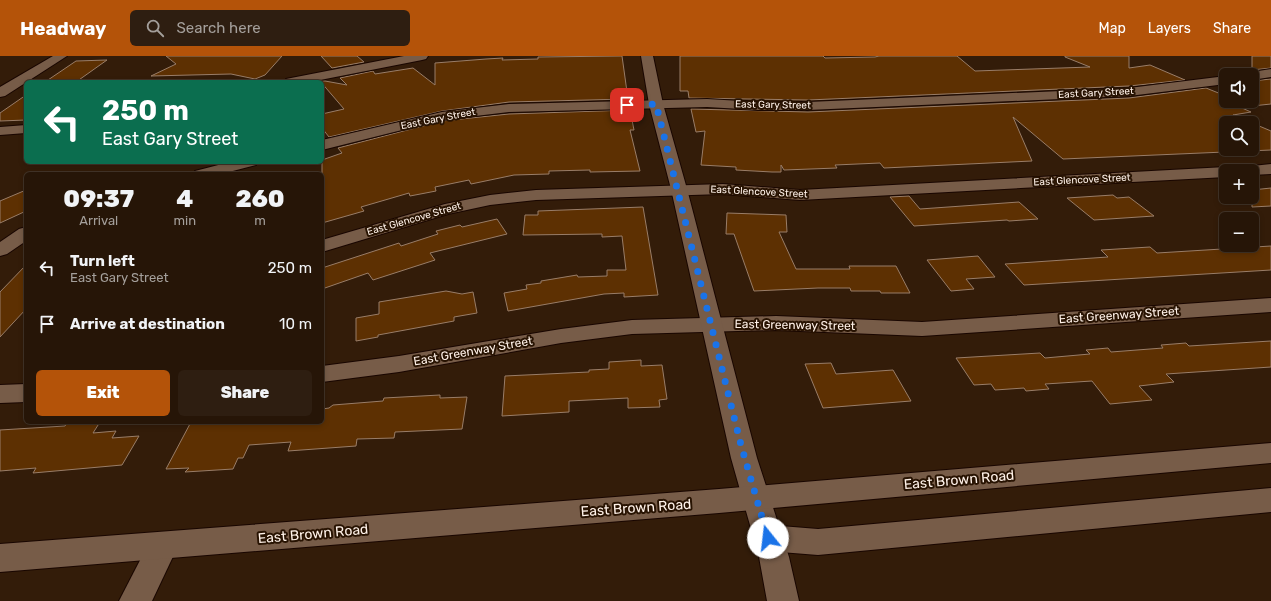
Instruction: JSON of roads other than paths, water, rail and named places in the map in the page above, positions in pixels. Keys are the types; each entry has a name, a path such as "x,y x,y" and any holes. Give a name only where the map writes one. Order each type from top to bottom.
{"street":[{"path":"0,93 61,56"},
{"path":"300,80 393,58 422,56"},
{"path":"647,56 656,104 744,458 774,557 783,601"},
{"path":"1259,75 1271,73"},
{"name":"East Gary Street","path":"324,145 442,116 475,111 707,103 758,106 808,106 1129,92 1219,81"},
{"path":"0,131 24,129"},
{"path":"209,172 242,164"},
{"path":"1259,170 1271,169"},
{"name":"East Glencove Street","path":"324,245 445,209 490,200 536,194 678,189 723,189 800,195 1219,172"},
{"path":"0,250 24,234"},
{"name":"East Greenway Street","path":"324,374 399,364 561,336 632,326 776,323 922,329 1271,305"},
{"path":"0,394 24,393"},
{"name":"East Brown Road","path":"0,558 757,498 1271,453"},
{"path":"768,538 818,542 1271,500"},
{"path":"136,601 163,546"}]}
